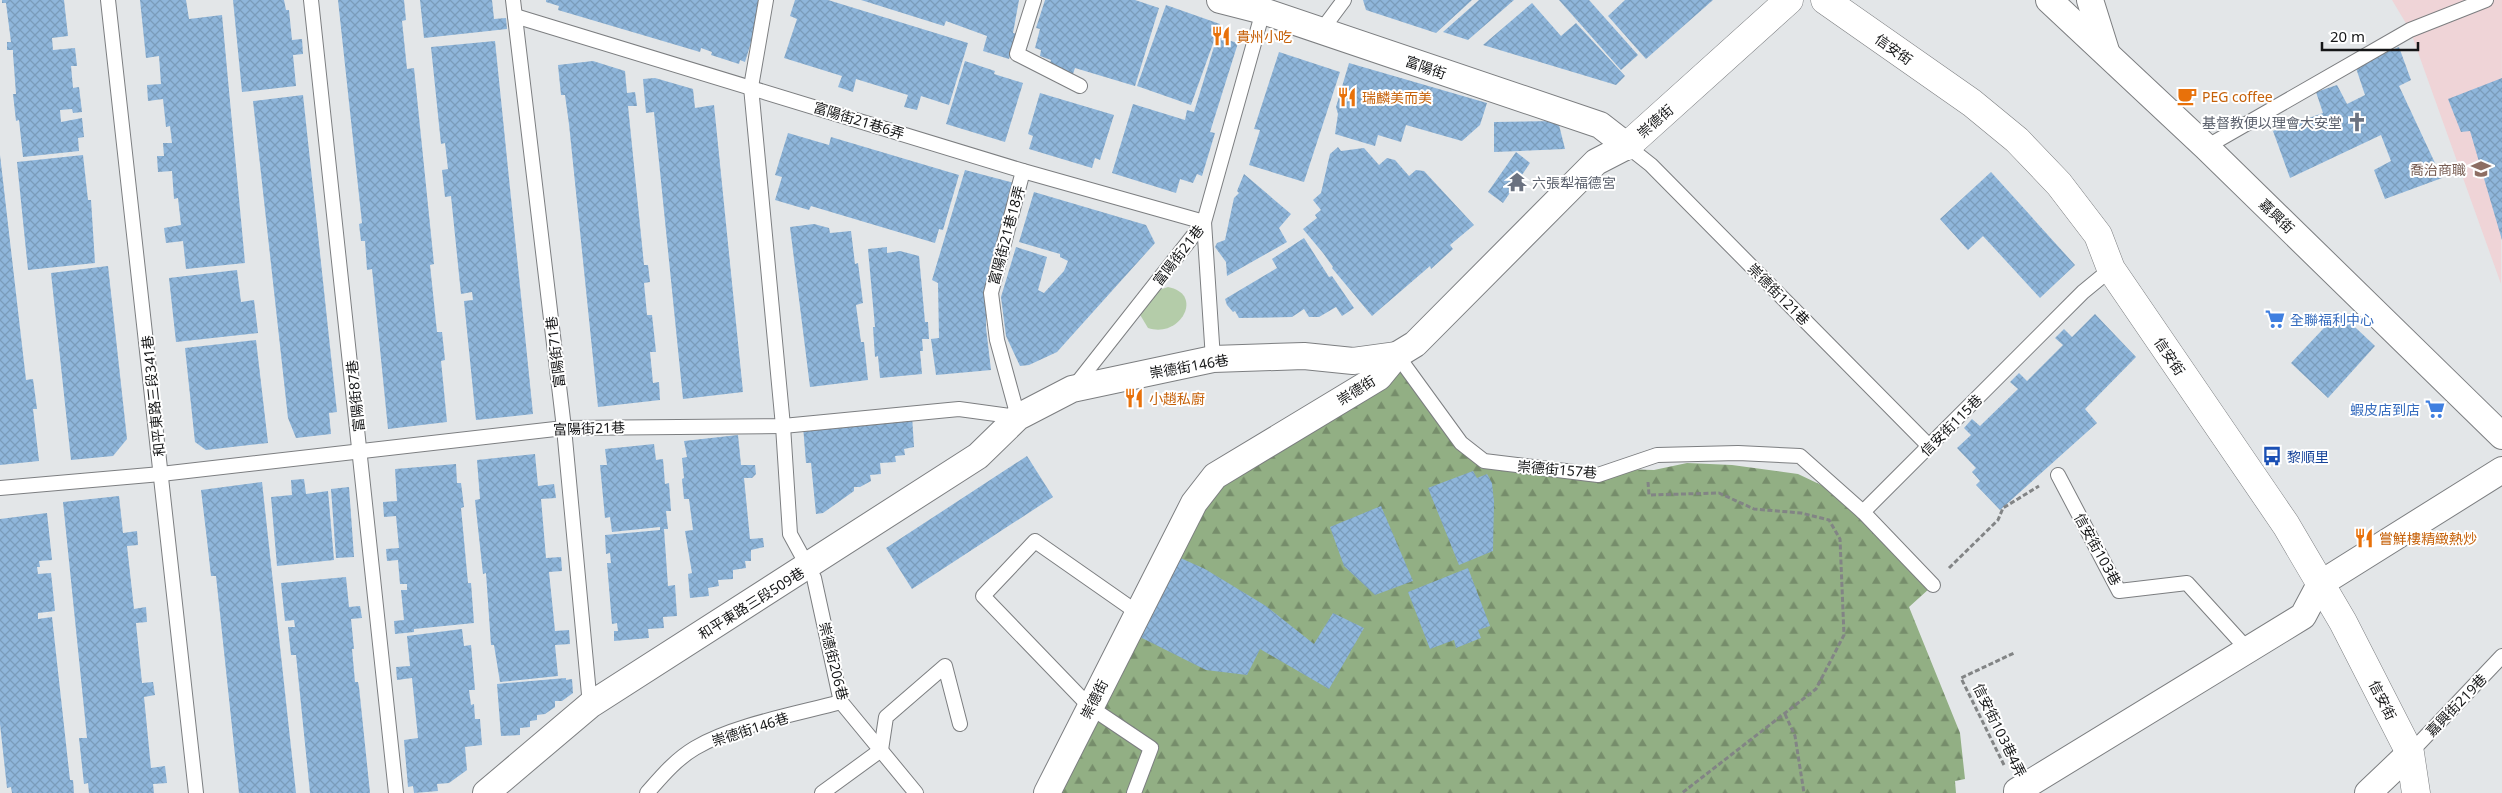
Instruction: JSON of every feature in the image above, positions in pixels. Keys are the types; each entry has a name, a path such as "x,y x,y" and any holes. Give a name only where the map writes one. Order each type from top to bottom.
{"street":[{"name":"富陽街","path":"1220,0 1263,11 1600,125 1626,146"},
{"name":"崇德街","path":"1047,793 1194,503 1215,476 1379,377 1397,354 1415,344 1596,162 1626,146 1790,0"},
{"name":"信安街","path":"1825,0 1972,102 2017,140 2060,184 2098,235 2111,269 2286,526 2320,584 2342,622 2410,753 2416,793"},
{"name":"嘉興街","path":"2049,0 2106,51 2206,147 2502,436"},
{"path":"2090,0 2106,51"},
{"name":"崇德街146巷","path":"1018,417 1072,389 1213,359 1304,356 1353,361 1397,354"},
{"name":"和平東路三段509巷","path":"486,793 590,705 978,456 1018,417"},
{"path":"2017,792 2303,616 2320,584 2502,470"},
{"path":"2368,793 2410,753"}],"lane":[{"name":"和平東路三段341巷","path":"108,0 196,793"},
{"name":"富陽街87巷","path":"312,0 396,793"},
{"name":"富陽街71巷","path":"514,0 564,428 590,705"},
{"name":"崇德街206巷","path":"766,0 751,87 783,426 790,534 814,578 842,702 916,793"},
{"path":"1034,0 1017,54 1080,86"},
{"path":"1321,31 1344,0"},
{"path":"2206,147 2410,30 2486,0"},
{"name":"富陽街21巷","path":"1072,389 1204,222 1263,11"},
{"name":"富陽街21巷6弄","path":"515,16 1023,171 1204,222"},
{"name":"崇德街121巷","path":"1626,146 1651,165 1930,446"},
{"name":"富陽街21巷18弄","path":"1018,417 997,340 991,293 1023,171"},
{"path":"1204,222 1213,359"},
{"name":"信安街115巷","path":"1863,512 2083,292 2111,269"},
{"name":"崇德街157巷","path":"1397,354 1461,443 1484,461 1598,475 1657,455 1738,452 1800,456 1863,512"},
{"name":"富陽街21巷","path":"0,488 161,474 564,428 783,426 960,409 1018,417"},
{"name":"信安街103巷","path":"2058,475 2119,591 2187,583 2248,650"},
{"path":"1863,512 1933,585"},
{"path":"1134,793 1151,748 1090,707 983,596 1035,541 1138,613"},
{"name":"嘉興街219巷","path":"2410,753 2502,656"},
{"path":"822,793 881,750 886,718 945,666 960,724"},
{"name":"崇德街146巷","path":"647,793 671,766 694,748 722,735 842,702"}],"path":[{"path":"1646,459 1649,496 1719,493 1754,509 1800,513 1829,520 1840,539 1844,635 1816,689 1682,793"},
{"path":"1933,585 1998,520 2004,508 2058,475"},
{"name":"信安街103巷4弄","path":"2014,653 1961,678 2017,792"},
{"path":"1784,714 1795,736 1804,793"}],"shaded area":[{"name":"喬治商職","path":"2392,0 2502,0 2501,284 2410,30"}],"green space":[{"path":"1168,287 1179,291 1185,298 1184,314 1178,322 1170,327 1160,330 1148,328 1139,313 1159,290"},
{"path":"1394,365 1484,465 1654,470 1687,463 1732,465 1798,474 1836,492 1930,588 1909,607 1960,733 1965,779 1955,781 1956,793 1054,793 1219,481"}],"building":[{"path":"2,0 64,0 68,36 52,38 53,50 75,48 77,66 71,66 73,88 79,87 82,112 73,113 72,109 60,110 61,122 82,118 84,137 78,138 79,151 23,157 19,120 16,121 13,94 16,94 13,50 7,50 7,42 11,42 6,3 2,3"},
{"path":"140,0 186,0 189,19 222,15 245,263 186,269 183,241 166,243 164,228 181,225 178,198 174,199 172,171 158,172 157,156 164,156 163,143 172,143 170,126 166,127 163,99 148,101 147,85 161,84 159,56 146,58"},
{"path":"233,0 284,0 286,10 289,10 292,40 302,39 303,54 293,55 296,86 242,92"},
{"path":"338,0 404,0 406,20 402,21 407,69 414,68 434,264 430,265 437,332 442,332 445,360 441,361 447,422 388,429 372,269 367,270 365,241 361,241 359,224 362,223"},
{"path":"420,0 492,0 494,19 506,18 507,29 424,38"},
{"path":"546,0 764,0 745,62 740,60 739,64 711,55 712,52 701,48 700,52 558,10 559,6 546,2"},
{"path":"795,0 828,0 968,43 949,105 921,96 917,110 904,107 908,95 856,79 853,92 838,87 842,76 784,58 797,19 790,16"},
{"path":"861,0 1019,0 1013,33 1017,34 1009,59 983,51 987,36 946,21 944,26"},
{"path":"1045,0 1135,0 1159,8 1135,86 1075,68 1073,74 1049,67 1051,60 1040,56 1041,50 1035,48 1040,29 1036,28"},
{"path":"1363,0 1472,0 1436,33 1366,10"},
{"path":"1479,0 1514,0 1468,40 1443,32"},
{"path":"1559,0 1589,0 1638,55 1621,70"},
{"path":"1625,0 1713,0 1646,59 1608,16"},
{"path":"1532,3 1561,36 1576,23 1625,76 1616,85 1483,45"},
{"path":"1166,5 1220,24 1191,105 1137,86"},
{"path":"1217,37 1238,43 1210,132 1215,133 1202,176 1197,174 1193,183 1180,179 1176,193 1112,173 1133,104 1185,120 1187,110 1194,112"},
{"path":"495,41 533,414 476,420 464,301 473,300 472,292 461,294 451,196 445,197 442,170 448,169 445,143 441,144 431,47"},
{"name":"基督教便以理會大安堂","path":"2399,47 2411,80 2399,86 2442,178 2385,199 2374,170 2391,161 2381,135 2290,178 2273,131 2323,113 2316,92 2337,85 2347,104 2365,95 2355,65"},
{"path":"1279,52 1340,72 1304,182 1249,165 1260,130 1254,129"},
{"path":"593,61 625,71 627,93 635,92 637,106 628,106 644,265 648,265 650,282 644,283 647,315 652,315 656,352 650,352 653,383 659,382 660,400 598,407 569,124 565,95 561,95 558,65"},
{"path":"965,61 995,71 994,74 1023,83 1005,142 946,124"},
{"path":"1349,63 1487,103 1480,125 1462,141 1406,125 1401,142 1378,135 1375,146 1335,134 1338,114 1336,107"},
{"path":"655,78 693,89 695,108 714,105 743,392 683,399 654,112 646,113 643,79"},
{"path":"2502,78 2502,240 2470,131 2461,132 2448,99"},
{"path":"1040,93 1114,115 1100,160 1095,158 1092,168 1029,149 1033,136 1028,134"},
{"path":"303,95 337,412 329,413 331,434 296,438 288,418 253,101"},
{"path":"1558,121 1565,149 1494,152 1494,122"},
{"path":"788,133 829,145 831,137 959,175 943,230 939,229 935,243 811,206 809,210 775,200 782,177 775,175"},
{"path":"1338,147 1341,151 1364,148 1379,165 1387,158 1395,160 1409,176 1416,170 1424,171 1474,225 1450,245 1453,249 1431,269 1430,266 1372,316 1332,268 1323,253 1303,229 1317,218 1315,215 1321,210 1313,200 1321,193 1330,154"},
{"path":"1516,152 1530,163 1503,203 1488,192"},
{"path":"0,155 26,380 33,379 37,409 33,409 39,461 0,465"},
{"path":"83,155 88,200 91,200 95,263 28,270 17,162"},
{"path":"965,170 1018,184 986,303 986,328 991,370 936,375 931,339 939,338 938,283 932,280"},
{"path":"1991,172 2075,265 2040,298 1983,236 1968,250 1940,219"},
{"path":"1244,174 1291,214 1279,228 1287,242 1227,276 1226,262 1215,247 1217,243 1225,240 1234,198 1239,193 1237,191"},
{"path":"1034,192 1146,225 1155,243 1057,352 1029,365 1020,366 1006,336 1001,297 1016,247 1047,257 1038,290 1044,293 1064,271 1068,261 1060,257 1060,254 1019,242"},
{"path":"814,224 829,228 830,233 851,231 855,264 858,263 863,303 856,305 861,342 864,342 868,380 810,387 790,227"},
{"path":"1304,238 1329,277 1332,276 1354,308 1342,316 1336,307 1319,317 1309,317 1304,309 1292,317 1239,318 1235,311 1233,312 1227,305 1225,299 1277,268 1272,259"},
{"path":"887,247 887,253 900,251 919,256 925,322 928,322 929,339 922,339 923,351 920,351 922,374 880,378 878,356 875,357 873,327 875,327 868,249"},
{"path":"108,266 127,439 113,456 71,460 51,273"},
{"path":"237,270 241,302 254,300 258,333 176,342 169,278"},
{"path":"2339,312 2375,346 2328,398 2291,363"},
{"path":"2095,314 2136,357 2085,409 2097,423 2000,510 1976,485 1980,481 1972,472 1976,468 1957,448 1971,435 1964,428 1972,419 1980,426 2018,389 2010,382 2019,373 2027,381 2063,345 2055,338 2064,329 2072,337"},
{"path":"256,340 268,443 206,450 195,442 185,348"},
{"path":"912,416 914,447 904,449 905,455 895,456 896,462 880,463 881,474 870,475 871,481 860,487 854,487 854,491 823,513 816,514 811,463 806,463 803,426"},
{"path":"738,435 741,465 755,465 756,474 752,478 744,478 750,539 763,538 764,547 751,550 751,561 745,561 746,568 733,570 733,579 718,580 719,586 708,588 709,596 690,598 688,574 692,573 685,531 693,530 689,499 684,499 682,458 687,457 684,441"},
{"path":"654,444 656,460 663,459 665,484 669,483 671,511 666,511 668,529 664,529 668,586 675,585 677,616 663,617 664,628 648,629 649,638 614,641 614,631 618,631 617,623 612,624 607,563 611,563 610,553 606,554 605,535 660,530 660,527 612,532 610,517 605,518 600,465 607,465 605,449"},
{"path":"535,454 538,486 554,484 556,498 541,499 546,558 561,557 562,571 549,572 555,631 569,630 570,644 555,645 558,676 500,682 494,645 491,645 486,573 483,574 475,500 480,499 477,460"},
{"path":"1027,456 1053,497 912,589 886,548"},
{"path":"456,464 457,483 461,483 464,507 461,508 468,583 471,583 474,623 414,629 414,632 395,634 394,621 404,620 401,590 407,590 407,584 400,584 398,560 387,561 386,549 399,548 396,516 384,517 383,502 397,501 395,469"},
{"path":"1473,471 1477,478 1487,474 1492,483 1494,502 1493,551 1459,565 1428,488"},
{"path":"304,479 306,494 328,491 334,560 277,566 271,497 292,495 291,480"},
{"path":"262,482 296,793 239,793 216,576 211,576 201,490"},
{"path":"349,487 354,557 336,558 331,489"},
{"path":"119,496 123,533 137,531 138,545 127,546 134,609 146,607 147,622 136,623 142,683 153,682 155,695 144,697 151,768 165,766 167,783 153,784 154,793 89,793 88,783 84,784 79,738 87,738 63,502"},
{"path":"1381,506 1413,581 1375,595 1344,566 1330,527"},
{"path":"47,513 52,560 39,561 40,567 37,567 38,574 51,573 55,611 38,613 38,619 52,617 70,780 73,780 74,793 12,793 11,787 7,788 0,724 0,519"},
{"path":"1176,556 1205,569 1266,606 1314,644 1333,613 1364,628 1329,689 1260,649 1247,675 1206,670 1138,636"},
{"path":"1468,568 1490,626 1478,630 1481,638 1456,648 1454,640 1430,649 1408,592"},
{"path":"346,577 349,607 360,606 362,618 351,619 354,649 352,649 355,682 358,682 359,687 370,793 310,793 296,655 291,655 288,627 295,627 294,620 285,621 281,583"},
{"path":"462,629 464,646 471,645 475,690 469,690 471,705 474,704 475,719 480,719 482,745 465,747 467,770 449,783 437,784 438,791 414,793 413,786 408,787 404,740 418,738 412,678 397,680 396,667 410,666 407,636"},
{"path":"566,678 566,680 572,679 573,693 562,701 555,701 555,707 545,714 537,715 537,720 530,721 530,727 520,728 520,735 501,736 497,684"}],"place":[{"name":"貴州小吃","path":"1221,36"},
{"name":"PEG coffee","path":"2187,96"},
{"name":"瑞麟美而美","path":"1347,97"},
{"name":"基督教便以理會大安堂","path":"2357,122"},
{"name":"喬治商職","path":"2481,169"},
{"name":"六張犁福德宮","path":"1517,182"},
{"name":"全聯福利中心","path":"2275,319"},
{"name":"小趙私廚","path":"1134,398"},
{"name":"蝦皮店到店","path":"2435,409"},
{"name":"黎順里","path":"2272,456"},
{"name":"嘗鮮樓精緻熱炒","path":"2364,538"}]}
